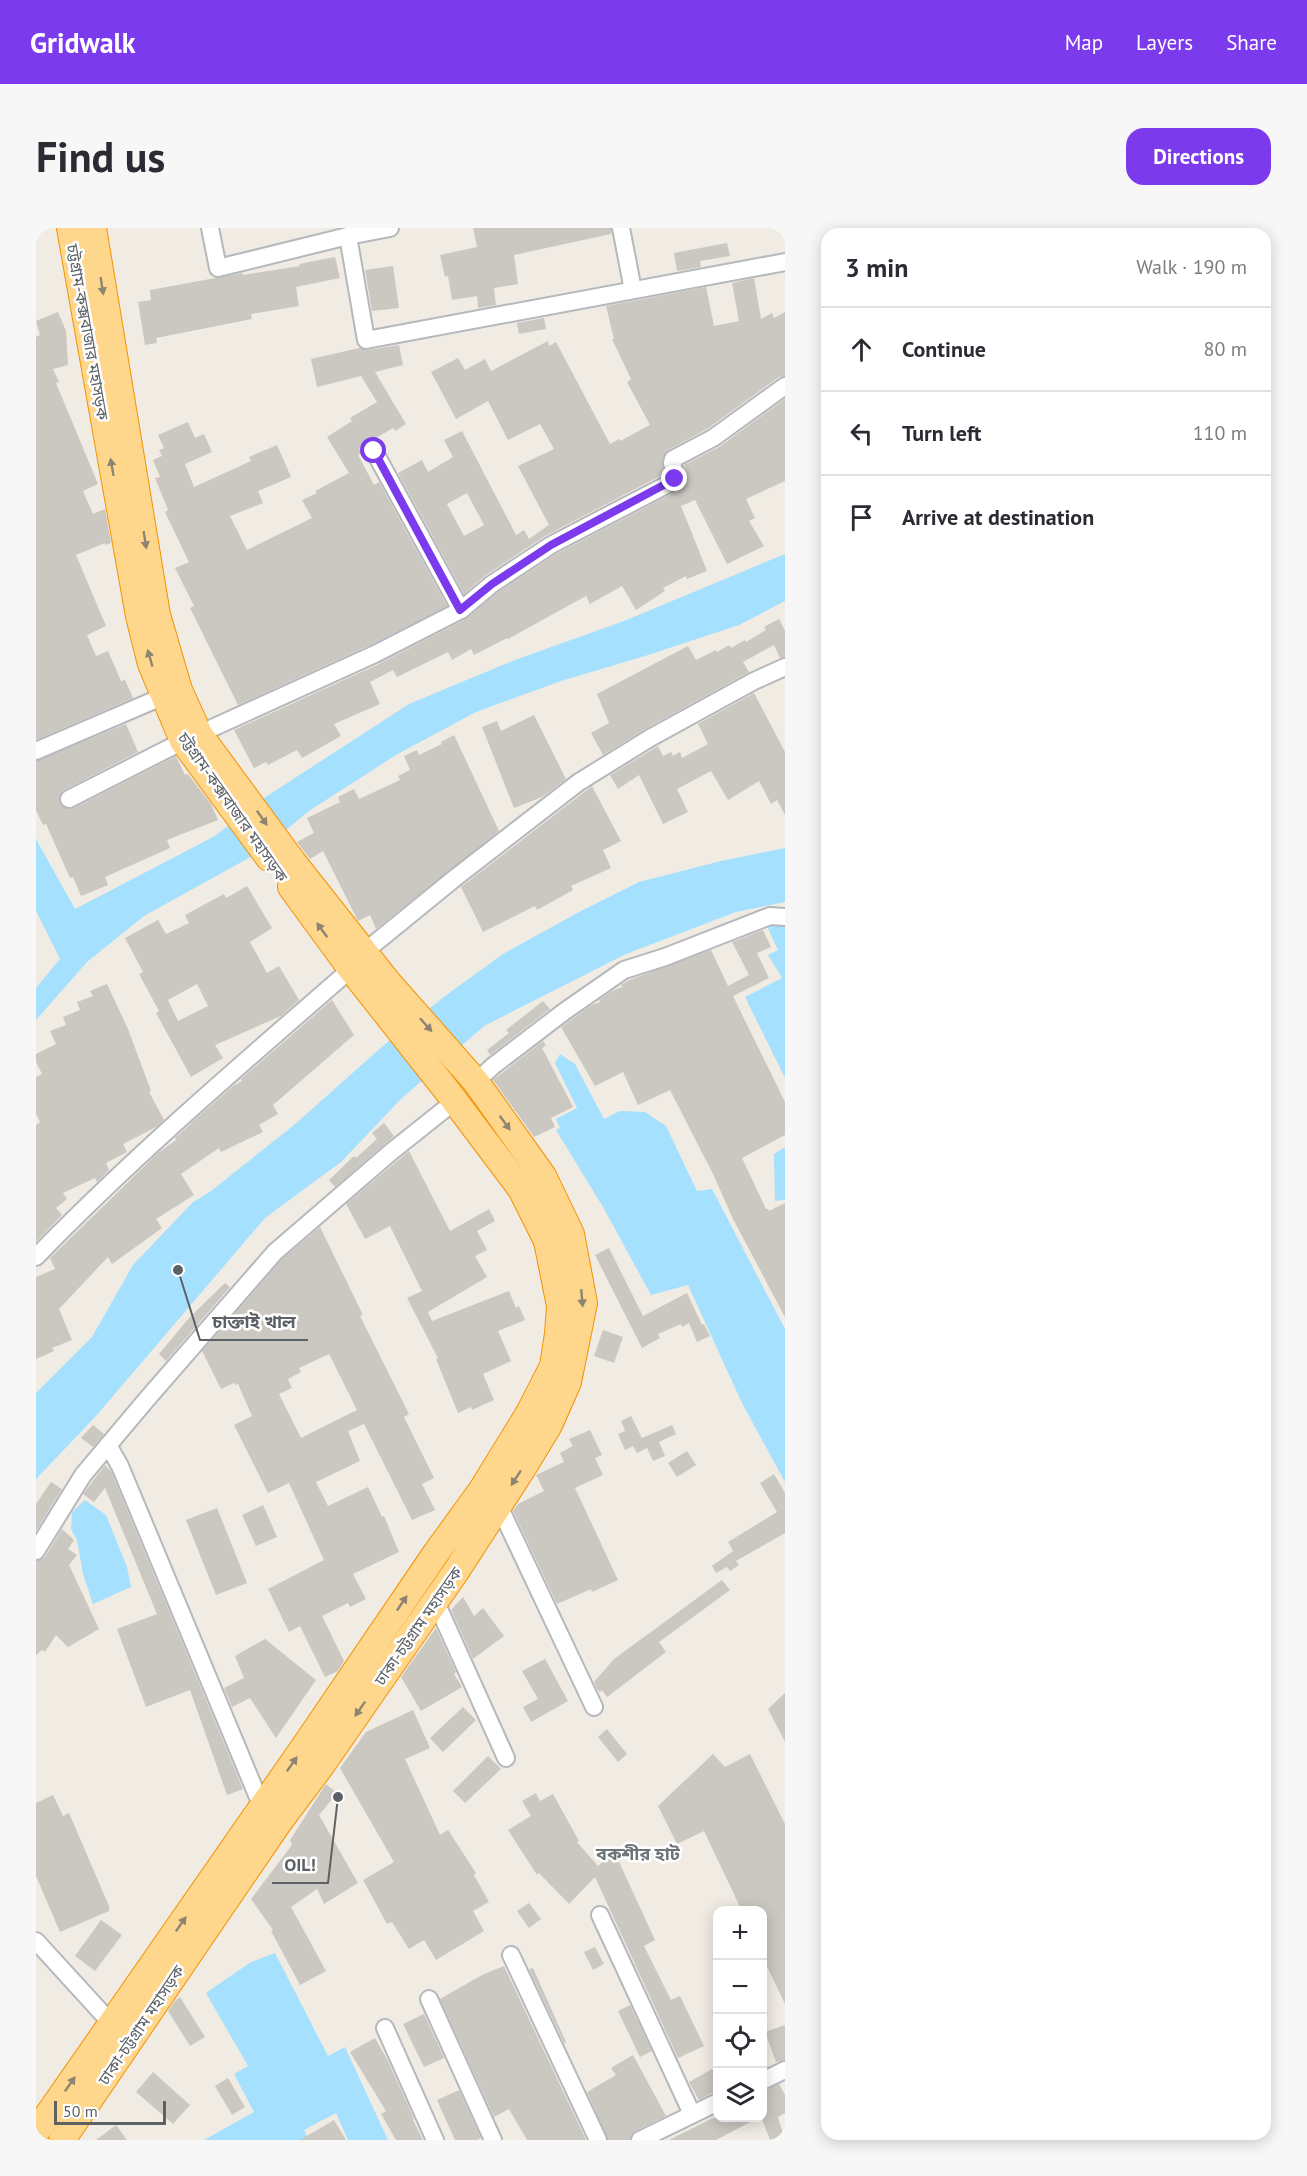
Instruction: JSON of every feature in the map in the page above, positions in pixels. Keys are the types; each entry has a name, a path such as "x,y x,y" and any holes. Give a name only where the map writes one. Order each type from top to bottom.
{"highway":[{"name":"চট্টগ্রাম-কক্সবাজার মহাসড়ক","path":"70,228 98,325 157,615 191,738"},
{"name":"চট্টগ্রাম-কক্সবাজার মহাসড়ক","path":"93,228 98,325 139,616 151,664 164,696 191,738 357,961 379,987 473,1079"},
{"name":"চট্টগ্রাম-কক্সবাজার মহাসড়ক","path":"379,987 452,1096"},
{"name":"ঢাকা-চট্টগ্রাম মহাসড়ক","path":"63,2140 279,1822 321,1766 499,1506 549,1425 568,1382 584,1303 572,1234 543,1176 473,1079"},
{"name":"ঢাকা-চট্টগ্রাম মহাসড়ক","path":"36,2132 499,1463 548,1376 555,1355 560,1306 547,1241 521,1189 452,1096"},
{"path":"436,1552 457,1569"}],"street":[{"path":"210,228 218,268 390,228"},
{"path":"621,228 633,290"},
{"path":"348,236 366,340 785,262"},
{"path":"69,799 191,738 375,654 460,610 492,584 551,545 674,481 676,477 673,459 713,438 785,386"},
{"path":"374,451 460,610"},
{"path":"36,1257 74,1217 223,1080 455,878 579,782 650,738 754,681 785,667"},
{"path":"36,751 164,696"},
{"path":"473,1079 624,970 665,957 770,916 785,917"},
{"path":"36,1551 83,1475 275,1252 452,1096"},
{"path":"108,1444 120,1466 262,1807"},
{"path":"499,1506 594,1707"},
{"path":"435,1600 506,1758"},
{"path":"600,1915 692,2114"},
{"path":"36,1941 111,2023"},
{"path":"511,1955 597,2140"},
{"path":"429,1999 492,2140"},
{"path":"385,2028 435,2140"},
{"path":"767,2078 785,2070"},
{"path":"640,2140 661,2135 692,2114 713,2104"}],"water":[{"path":"785,554 785,601 739,625 561,681 476,712 396,755 309,811 258,853 144,916 87,962 36,1020 36,988 60,959 36,911 36,839 75,909 215,836 264,798 409,704 515,660 624,621"},
{"path":"785,848 785,902 736,912 626,954 484,1026 402,1098 341,1162 265,1218 96,1416 36,1479 36,1393 92,1337 133,1265 192,1203 211,1191 294,1125 383,1046 445,996 503,954 639,882 721,861"},
{"path":"765,922 785,923 785,1078 745,997 782,978 768,955 778,950"},
{"path":"560,1054 575,1064 604,1119 620,1111 645,1112 666,1126 697,1191 712,1189 785,1329 785,1482 742,1403 688,1285 651,1295 603,1207 556,1130 560,1128 556,1119 577,1108 555,1063"},
{"path":"785,1147 785,1200 775,1201 774,1154"},
{"path":"85,1500 106,1515 127,1567 131,1587 93,1604 83,1574 77,1540 71,1529 72,1512"},
{"path":"275,1953 328,2056 345,2047 388,2140 348,2140 336,2113 304,2130 309,2140 204,2140 254,2112 234,2074 248,2066 206,1993 251,1962"}],"building":[{"path":"473,228 611,228 611,234 514,255 518,284 494,288 496,305 478,308 477,296 452,300 448,276 445,277 440,255 477,247"},
{"path":"727,243 730,256 700,261 701,267 677,271 674,253"},
{"path":"335,257 340,278 296,287 299,306 251,314 252,319 156,338 157,343 145,345 138,302 151,300 150,290 243,273 243,275 300,266 299,264"},
{"path":"393,266 399,308 372,311 365,270"},
{"path":"754,278 761,319 772,313 774,318 785,312 785,376 779,377 707,429 668,450 662,460 664,474 545,536 486,575 464,594 398,473 422,460 428,472 453,457 444,440 462,431 516,535 524,530 529,539 549,525 518,466 554,449 540,424 508,440 488,401 456,419 431,372 458,358 465,370 485,359 491,371 548,341 549,346 556,342 610,444 650,425 627,382 631,379 612,339 614,339 606,306 706,287 714,326 739,321 732,283","holes":["467,493 484,525 464,536 447,504"]},
{"path":"58,312 66,331 68,365 53,369 59,382 56,383 98,484 83,491 93,514 105,509 111,543 106,545 105,543 76,555 106,626 87,635 96,656 108,651 121,681 125,680 133,698 36,740 36,337 40,335 36,321"},
{"path":"544,318 546,329 519,334 517,323"},
{"path":"399,345 403,365 375,372 406,424 395,431 393,428 359,448 362,453 358,455 374,485 379,482 447,606 370,645 238,705 190,608 194,606 175,568 189,562 165,512 168,510 155,478 160,477 153,460 162,456 159,450 164,448 158,435 188,422 195,438 204,434 212,452 185,464 194,487 251,461 249,457 277,445 291,477 258,491 263,503 230,516 247,550 312,518 302,500 349,473 327,437 352,421 350,418 377,402 361,376 317,387 311,359 359,348 368,350"},
{"path":"785,399 785,481 746,499 755,518 749,521 764,546 727,564 695,500 681,506 707,571 687,579 686,576 663,588 665,591 636,610 622,586 590,604 586,596 474,655 471,649 452,660 448,652 397,677 393,670 370,682 380,704 334,724 341,736 302,758 297,750 268,765 266,762 254,768 234,730 379,664 466,619 498,592 556,554 679,490 686,481 684,465 719,447"},
{"path":"779,619 785,631 785,657 780,658 774,645 743,662 749,672 645,729 603,755 591,733 609,723 597,694 688,646 696,660 729,645 731,648 745,640 746,642 766,630 764,627"},
{"path":"754,693 785,752 785,815 777,800 771,804 759,781 728,800 711,771 677,789 688,812 663,824 639,775 618,789 610,775 658,746 663,756 671,752 673,756 680,752 682,758 708,744 698,724"},
{"path":"534,715 566,779 542,797 514,808 482,727 497,721 501,731"},
{"path":"126,724 138,752 64,790 59,798 63,807 74,808 176,756 185,775 188,774 211,804 218,820 167,840 170,848 105,877 108,885 81,896 73,877 70,878 46,824 43,825 36,810 36,761"},
{"path":"454,735 499,831 376,929 370,915 358,921 323,851 310,859 297,842 314,833 307,818 340,802 338,797 354,789 359,799 400,780 398,776 410,770 404,756 417,750 419,755 442,744 441,742"},
{"path":"592,786 621,841 603,850 611,868 571,886 573,890 537,910 535,906 483,932 461,887"},
{"path":"247,886 272,928 250,942 267,973 279,966 299,1000 281,1016 215,1045 223,1058 191,1077 156,1013 159,1011 139,974 143,972 125,938 158,920 166,934 189,923 185,915 224,894 226,898","holes":["197,984 208,1006 178,1021 168,1000"]},
{"path":"763,930 771,947 757,953 769,978 733,996 785,1102 785,1135 742,1158 766,1209 769,1211 785,1203 785,1317 733,1219 670,1090 638,1105 623,1072 595,1086 561,1027 629,980 711,950 728,986 749,975 732,942"},
{"path":"107,984 128,1029 151,1091 149,1092 164,1120 156,1127 123,1144 127,1152 106,1163 109,1170 97,1182 95,1178 63,1193 67,1199 56,1208 62,1215 36,1242 36,1125 40,1122 36,1114 36,1077 42,1074 36,1062 36,1054 56,1044 50,1031 66,1025 63,1017 80,1010 77,1002 93,996 90,991"},
{"path":"332,1000 354,1035 273,1105 278,1114 259,1125 263,1132 221,1152 219,1148 181,1174 194,1195 156,1219 162,1228 112,1264 108,1257 59,1309 72,1340 52,1348 54,1351 36,1359 36,1277 55,1269 50,1258 158,1153 176,1140 175,1138 198,1117 233,1086 242,1081 241,1079"},
{"path":"543,1001 550,1009 490,1055 487,1050 509,1033 506,1030"},
{"path":"543,1041 546,1045 542,1048 573,1107 551,1118 555,1127 534,1137 493,1080"},
{"path":"384,1123 394,1136 335,1187 329,1180 354,1156 356,1158 377,1139 372,1133"},
{"path":"409,1151 450,1231 489,1209 495,1221 477,1231 487,1250 475,1256 487,1277 428,1312 432,1321 509,1291 516,1308 519,1306 525,1320 498,1331 511,1361 483,1374 494,1400 472,1410 471,1407 458,1413 436,1359 438,1358 407,1298 422,1291 390,1226 365,1239 346,1204"},
{"path":"320,1227 363,1315 360,1316 409,1414 404,1417 434,1478 422,1484 435,1510 412,1520 364,1424 348,1431 360,1461 316,1482 328,1506 368,1487 382,1517 384,1516 399,1552 353,1574 366,1599 350,1607 348,1603 322,1616 344,1661 338,1671 325,1677 300,1626 289,1632 268,1589 324,1560 289,1483 268,1493 234,1425 252,1416 238,1384 234,1383 221,1389 202,1351 282,1259","holes":["329,1354 357,1410 301,1438 279,1394 292,1388 288,1379 301,1372 299,1368"]},
{"path":"609,1248 643,1316 687,1293 702,1325 704,1324 710,1336 697,1342 689,1323 682,1327 681,1324 658,1334 660,1338 642,1348 595,1255"},
{"path":"225,1283 230,1287 166,1361 159,1354 189,1318"},
{"path":"603,1330 623,1337 614,1363 594,1356"},
{"path":"631,1416 642,1438 672,1425 676,1434 659,1442 665,1456 653,1461 647,1448 637,1453 633,1446 625,1450 618,1434 625,1431 621,1421"},
{"path":"93,1425 104,1434 93,1447 81,1438"},
{"path":"590,1430 602,1455 595,1458 603,1475 575,1488 618,1580 557,1604 513,1511 518,1504 544,1491 536,1475 564,1462 560,1453 573,1446 569,1439"},
{"path":"687,1451 696,1465 677,1477 668,1463"},
{"path":"105,1465 111,1471 243,1789 227,1795 190,1690 146,1707 117,1629 157,1614 105,1488 94,1502 83,1494"},
{"path":"774,1474 785,1493 785,1533 736,1561 739,1565 730,1571 727,1567 716,1573 712,1566 733,1551 728,1542 777,1512 760,1483"},
{"path":"51,1482 62,1489 36,1531 36,1504"},
{"path":"263,1505 277,1537 256,1546 242,1515"},
{"path":"217,1508 247,1583 216,1595 186,1520"},
{"path":"62,1529 74,1540 68,1549 77,1555 69,1565 99,1629 68,1647 56,1635 45,1652 42,1650 36,1655 36,1561 45,1557"},
{"path":"722,1580 730,1590 659,1642 666,1652 607,1697 602,1690 600,1692 597,1689 594,1682 614,1659"},
{"path":"463,1597 474,1616 483,1608 504,1636 473,1659 451,1610"},
{"path":"436,1628 456,1672 454,1674 462,1687 421,1711 401,1677"},
{"path":"265,1639 316,1680 276,1738 250,1698 232,1707 224,1688 244,1678 235,1656"},
{"path":"545,1659 568,1701 531,1722 523,1707 538,1699 522,1671"},
{"path":"785,1693 785,1742 768,1709"},
{"path":"463,1707 476,1720 443,1752 430,1738"},
{"path":"413,1710 430,1748 405,1759 440,1835 448,1830 476,1873 474,1875 489,1902 473,1911 484,1931 436,1960 424,1940 409,1949 392,1922 387,1924 363,1880 394,1862 340,1768 366,1732"},
{"path":"607,1729 627,1754 618,1762 598,1737"},
{"path":"713,1754 725,1767 750,1754 785,1824 785,2004 767,1966 767,1906 740,1906 704,1831 677,1844 658,1806"},
{"path":"488,1756 501,1769 465,1803 453,1791"},
{"path":"326,1784 337,1793 319,1815 358,1883 324,1904 317,1889 291,1907 326,1971 300,1985 271,1931 273,1930 251,1899 292,1845 290,1840"},
{"path":"536,1793 540,1801 553,1794 579,1841 577,1842 598,1866 614,1851 655,1940 644,1946 671,2000 680,1996 704,2046 678,2058 595,1877 569,1904 539,1873 537,1875 508,1830 531,1816 522,1801"},
{"path":"53,1795 63,1816 69,1813 109,1906 109,1911 60,1932 36,1876 36,1803"},
{"path":"529,1903 541,1919 529,1928 517,1911"},
{"path":"101,1920 122,1935 95,1971 75,1956"},
{"path":"595,1947 604,1964 593,1970 584,1952"},
{"path":"504,1966 586,2140 527,2140 509,2109 494,2117 440,1999 482,1975"},
{"path":"533,1968 566,2042 564,2043 529,1969"},
{"path":"180,1997 205,2037 190,2046 168,2011"},
{"path":"630,2005 652,2051 640,2057 618,2011"},
{"path":"424,2014 444,2058 424,2067 403,2024"},
{"path":"785,2025 785,2060 776,2062 767,2031"},
{"path":"375,2038 388,2061 423,2140 396,2140 381,2114 386,2111 350,2052"},
{"path":"633,2055 666,2116 635,2131 630,2140 608,2140 587,2092 616,2075 611,2068"},
{"path":"712,2069 713,2071 713,2092 699,2100 689,2082"},
{"path":"153,2072 190,2105 173,2124 136,2092"},
{"path":"228,2078 245,2107 232,2115 215,2086"},
{"path":"779,2084 785,2095 785,2113 778,2117 785,2140 770,2140 763,2122 767,2122 767,2089"},
{"path":"459,2090 481,2138 477,2140 455,2140 437,2100"},
{"path":"713,2118 713,2122 750,2122 716,2140 669,2140"},
{"path":"334,2120 346,2140 300,2140"},
{"path":"116,2125 127,2140 96,2140"}],"place":[{"name":"চাক্তাই খাল","path":"178,1270"},
{"name":"OIL!","path":"338,1797"}],"district":[{"name":"বকশীর হাট","path":"638,1854"}],"route":[{"path":"374,451 460,610 492,584 551,545 675,479"}]}
